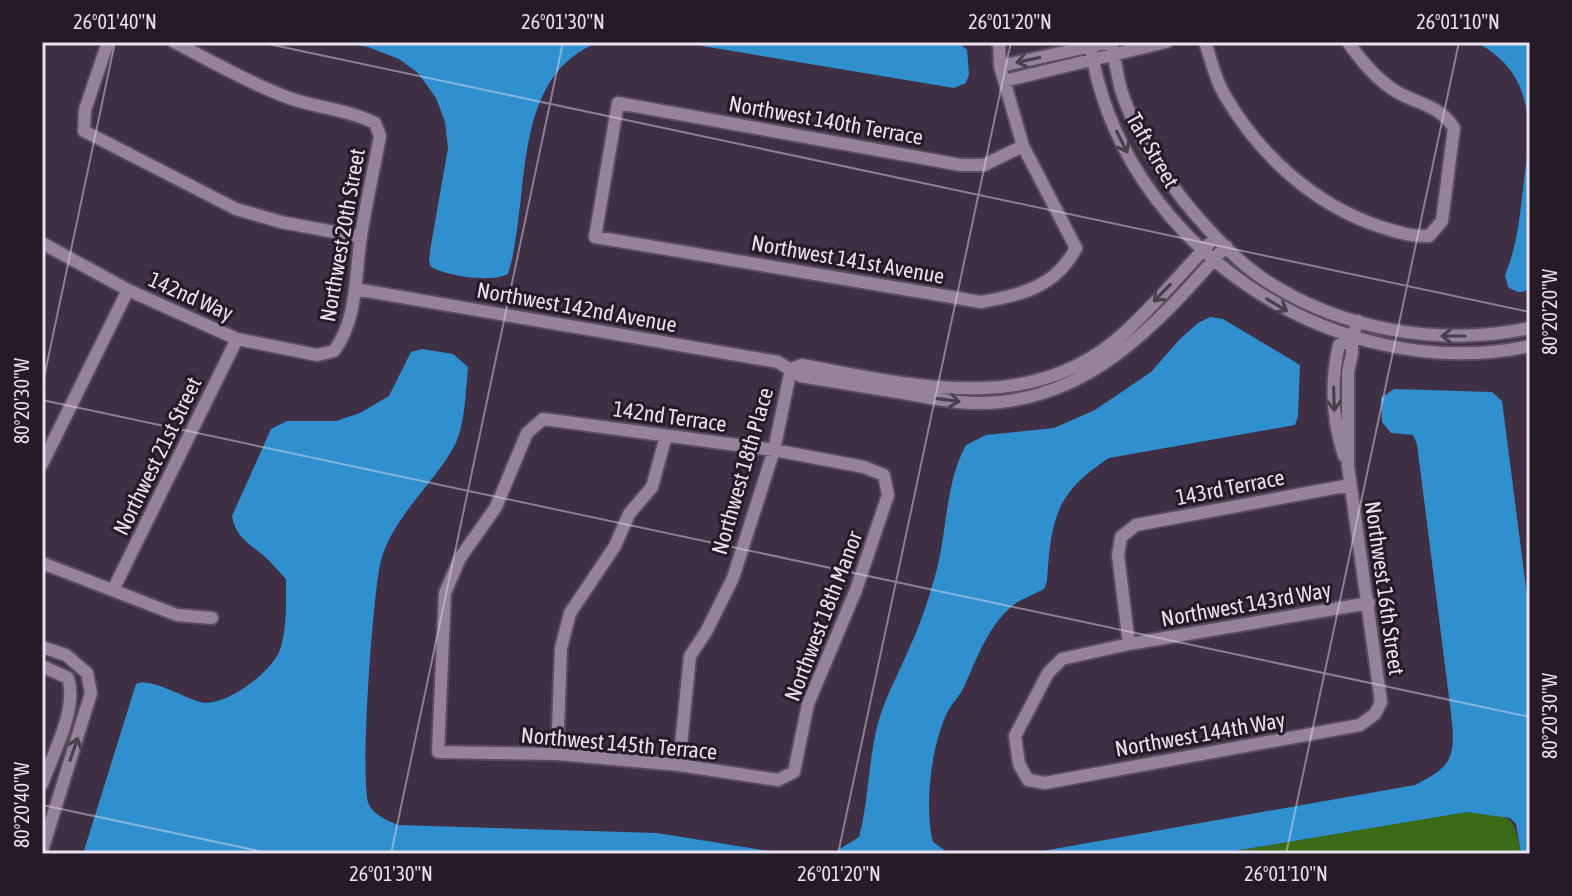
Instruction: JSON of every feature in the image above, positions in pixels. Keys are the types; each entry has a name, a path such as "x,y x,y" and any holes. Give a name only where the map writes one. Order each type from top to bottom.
{"street":[{"path":"108,42 85,110 84,131 236,209 281,222 361,237"},
{"name":"Northwest 20th Street","path":"174,42 292,99 363,117 375,123 380,136 361,237 355,289 344,338 334,351"},
{"path":"999,42 1000,66 1023,146"},
{"path":"1000,66 1090,44 1111,42"},
{"name":"Taft Street","path":"1111,42 1121,89 1147,147 1167,179 1221,241"},
{"path":"1004,81 1166,42"},
{"path":"1205,42 1223,92 1259,145 1299,183 1326,202 1362,220 1411,237 1429,236 1442,221 1454,128 1445,114 1392,89 1362,62 1348,42"},
{"name":"Taft Street","path":"1090,44 1102,95 1128,155 1148,187 1179,226 1214,260"},
{"name":"Northwest 140th Terrace","path":"595,237 618,103 961,165 984,165 1023,146"},
{"name":"Northwest 141st Avenue","path":"595,237 981,302 1023,295 1066,269 1076,248 1023,146"},
{"path":"1221,241 1259,276 1294,298 1379,328 1419,335 1465,336 1530,328"},
{"name":"Northwest 142nd Avenue","path":"791,369 802,365 889,381 957,389 1026,385 1068,370 1105,348 1124,333 1203,250 1221,241"},
{"name":"Northwest 142nd Avenue","path":"355,289 778,362 800,376 956,402 998,402 1027,398 1068,385 1107,364 1144,333 1214,260 1221,241"},
{"name":"142nd Way","path":"42,243 128,290 237,339 317,355 334,351"},
{"path":"1214,260 1257,292 1294,314 1379,346 1421,353 1468,353 1530,346"},
{"path":"42,464 128,290"},
{"name":"Northwest 16th Street","path":"1358,321 1352,338 1339,345 1333,382 1337,431 1348,466 1369,603 1381,702 1375,714"},
{"name":"Northwest 21st Street","path":"113,590 237,339"},
{"name":"Northwest 18th Place","path":"679,765 690,656 706,632 733,578 774,450 791,369"},
{"name":"142nd Terrace","path":"438,752 445,593 460,558 496,507 527,433 543,419 774,450 864,467 884,475"},
{"path":"557,754 561,648 570,613 615,546 629,514 652,487 666,436"},
{"name":"Northwest 18th Manor","path":"794,772 808,704 856,590 888,495 884,475"},
{"name":"143rd Terrace","path":"1129,644 1118,555 1121,537 1136,525 1350,485"},
{"path":"42,563 177,615 212,618"},
{"name":"Northwest 143rd Way","path":"1028,780 1019,764 1015,736 1048,673 1062,659 1129,644 1369,603"},
{"path":"42,647 66,655 87,673 91,693 42,851"},
{"path":"42,666 68,678 73,692 42,784"},
{"name":"Northwest 144th Way","path":"1028,780 1045,783 1360,725 1375,714"},
{"name":"Northwest 145th Terrace","path":"438,752 557,754 679,765 778,780 794,772"}],"green space":[{"path":"1467,812 1507,818 1515,829 1521,854 1216,854"}],"water":[{"path":"337,42 599,42 570,59 550,82 537,111 528,143 508,274 491,278 469,277 431,267 431,245 448,148 445,122 436,98 418,73 399,59 368,47"},
{"path":"678,42 958,42 967,50 969,74 966,83 954,88"},
{"path":"1476,42 1530,42 1530,288 1522,292 1508,287 1505,275 1515,244 1522,202 1528,126 1526,106 1511,71"},
{"path":"1210,317 1223,319 1300,365 1295,425 1109,458 1077,483 1059,510 1054,525 1044,589 1016,603 998,620 941,727 929,795 930,828 933,842 955,854 817,854 835,852 859,837 878,723 929,598 954,474 966,445 986,435 1054,428 1095,410 1151,372 1180,339"},
{"path":"422,349 453,354 468,367 464,407 455,445 396,527 382,557 368,684 366,790 369,805 382,817 398,825 657,833 788,854 83,854 136,684 150,683 200,702 222,700 259,676 281,647 286,579 243,538 232,516 271,429 287,421 336,421 360,413 389,396 411,352"},
{"path":"1394,389 1492,392 1502,401 1530,619 1530,854 1521,854 1516,824 1510,818 1467,812 1216,854 1026,854 1415,785 1436,773 1448,761 1452,721 1417,444 1413,435 1391,433 1382,422 1381,398"}]}
